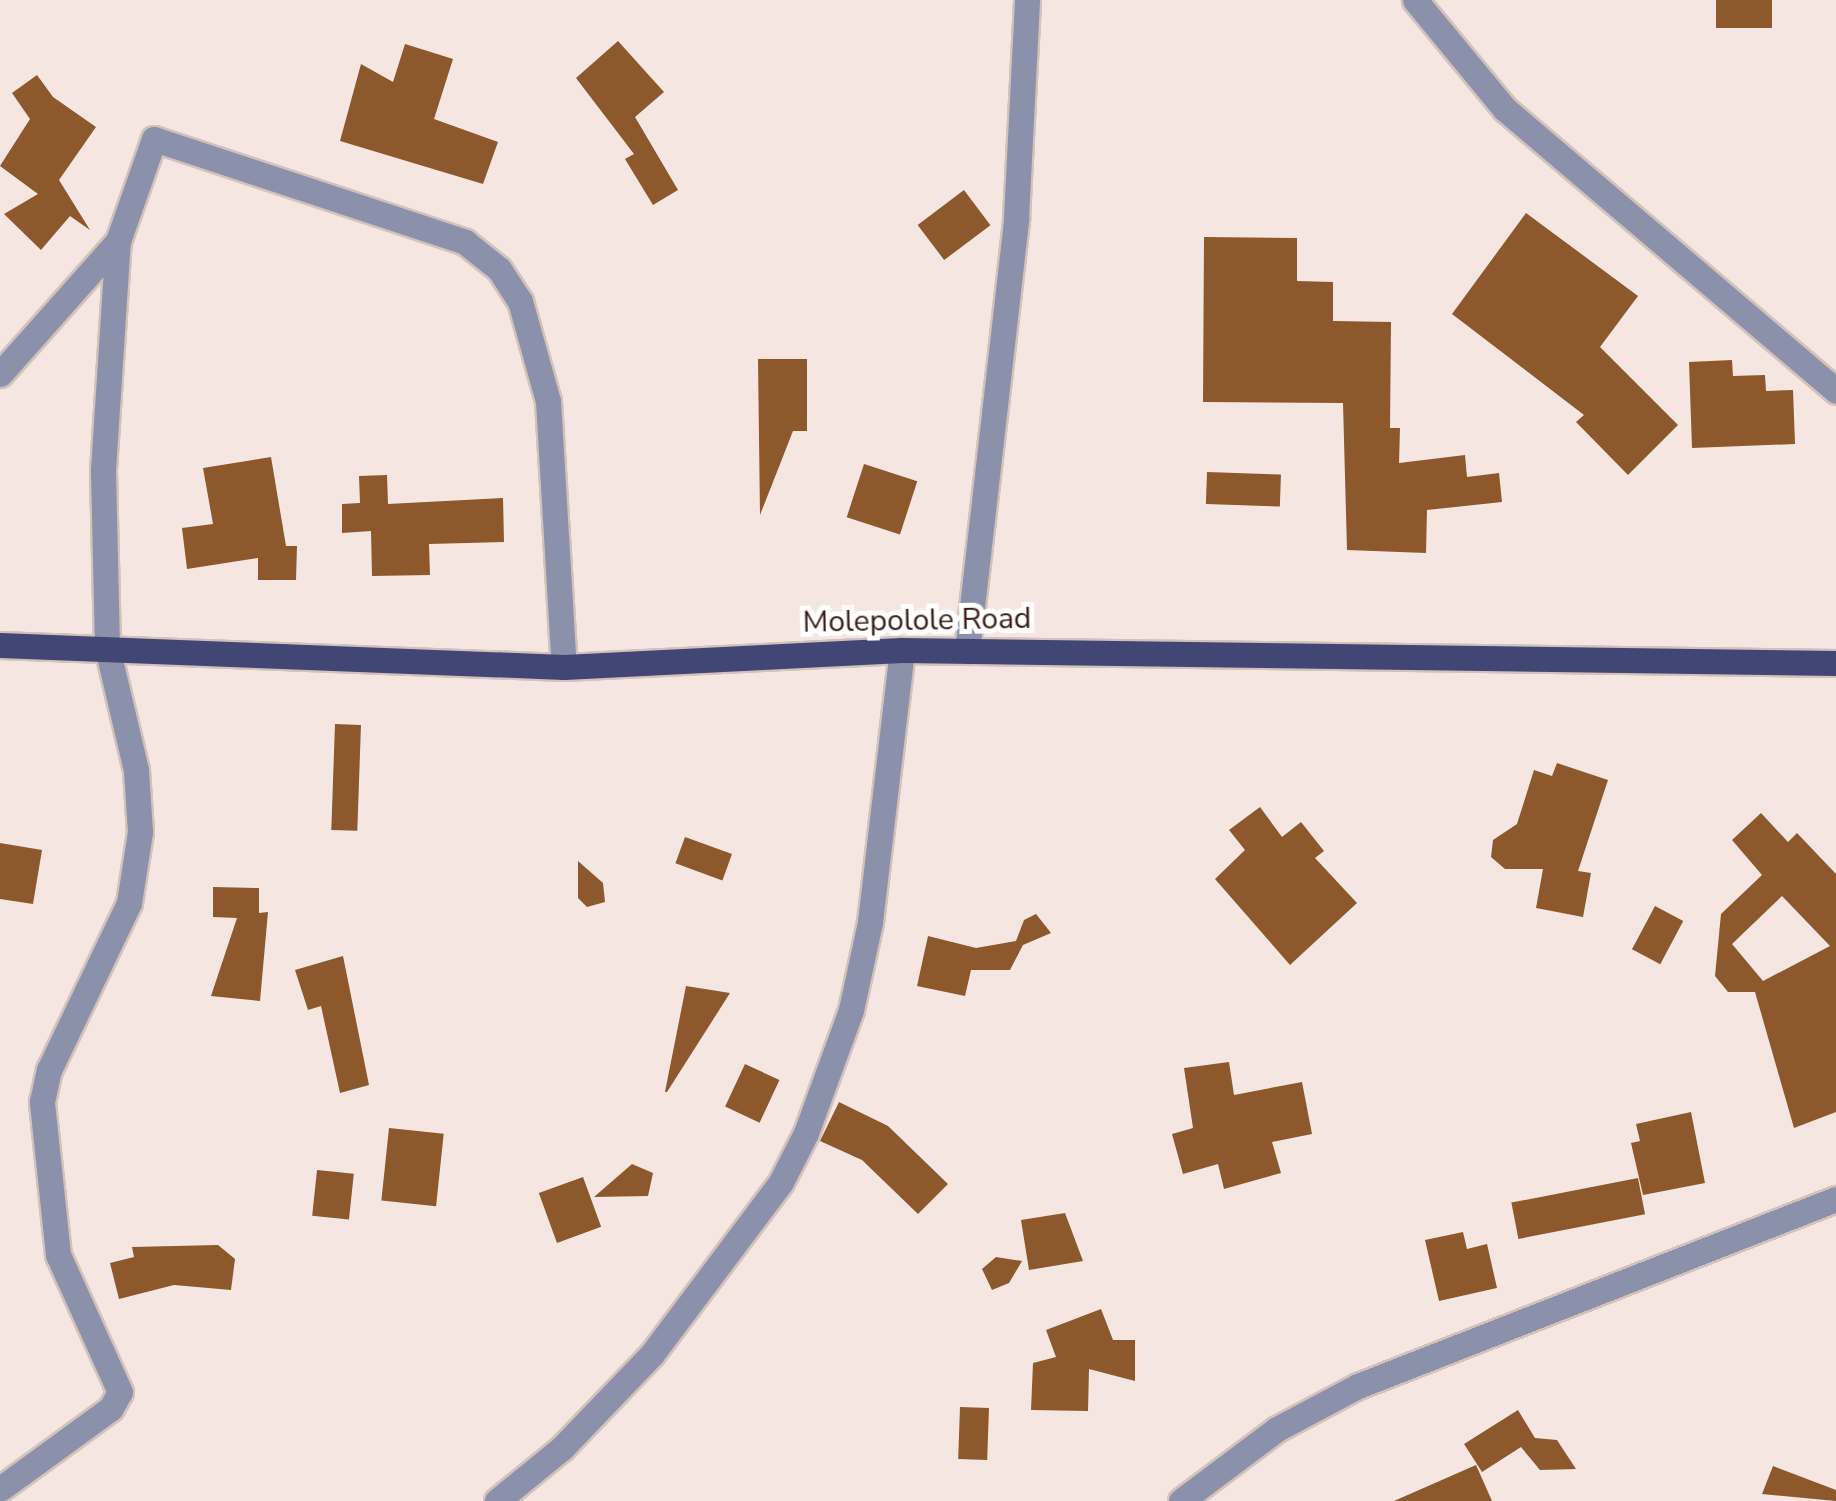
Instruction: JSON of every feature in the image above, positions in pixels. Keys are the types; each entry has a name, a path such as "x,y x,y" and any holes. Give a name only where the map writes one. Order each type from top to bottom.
{"main road":[{"name":"Molepolole Road","path":"0,645 564,667 902,650 1836,662"}],"street":[{"path":"966,651 1016,218 1027,0"},
{"path":"1414,0 1505,110 1836,391"},
{"path":"0,1490 111,1408 120,1392 58,1255 42,1102 49,1070 129,903 137,850 136,770 106,647 103,470 118,241 154,139 465,242 499,268 520,300 548,400 564,667"},
{"path":"0,374 118,241"},
{"path":"497,1501 562,1448 652,1354 781,1182 806,1132 851,1010 870,922 902,650"},
{"path":"1180,1501 1277,1429 1358,1386 1836,1199"}],"building":[{"path":"1716,0 1772,0 1772,28 1716,28"},
{"path":"618,41 664,92 635,117 678,190 653,205 625,159 634,154 576,78"},
{"path":"405,44 453,59 434,119 498,142 483,184 340,141 361,64 393,82"},
{"path":"37,75 53,97 96,127 59,180 90,230 70,216 41,250 4,214 38,194 0,166 30,119 12,93"},
{"path":"964,190 990,225 944,260 918,225"},
{"path":"1526,213 1638,296 1600,347 1678,425 1628,475 1576,422 1584,415 1452,314"},
{"path":"1204,237 1297,238 1297,281 1333,282 1333,321 1391,322 1390,428 1400,428 1399,463 1465,455 1467,477 1499,473 1502,502 1427,510 1426,553 1347,550 1343,403 1203,402"},
{"path":"758,359 807,359 807,431 793,431 760,515"},
{"path":"1732,360 1733,376 1765,375 1766,391 1793,390 1795,444 1692,448 1689,362"},
{"path":"271,457 286,546 297,546 296,580 258,580 258,558 187,569 182,528 213,524 203,468"},
{"path":"864,464 917,481 900,535 847,517"},
{"path":"1207,472 1281,475 1280,507 1206,504"},
{"path":"387,475 388,504 503,498 504,542 429,544 430,575 372,576 371,531 342,533 342,504 360,503 359,476"},
{"path":"335,724 361,725 357,831 331,830"},
{"path":"1557,763 1608,780 1578,871 1591,873 1583,917 1536,908 1543,869 1505,869 1491,857 1493,840 1517,824 1534,770 1552,776"},
{"path":"1260,807 1282,837 1301,822 1324,851 1315,858 1357,903 1290,965 1215,879 1245,850 1229,830"},
{"path":"1761,813 1788,842 1797,833 1836,874 1836,1112 1794,1128 1755,992 1728,992 1715,976 1721,914 1762,875 1732,840","holes":["1782,896 1830,946 1763,981 1732,944"]},
{"path":"685,837 732,854 722,880 675,863"},
{"path":"0,843 42,850 33,904 0,899"},
{"path":"578,861 603,883 605,902 587,907 578,898"},
{"path":"213,887 259,888 259,913 268,912 260,1001 211,996 237,918 213,917"},
{"path":"1655,906 1683,921 1660,964 1632,949"},
{"path":"1036,914 1051,933 1023,945 1010,970 971,970 965,996 917,986 928,936 976,948 1016,941 1024,920"},
{"path":"343,956 369,1085 340,1093 321,1006 308,1010 295,970"},
{"path":"686,986 730,993 665,1092"},
{"path":"1229,1062 1234,1095 1302,1082 1312,1134 1272,1142 1281,1173 1224,1189 1218,1164 1183,1174 1172,1134 1193,1128 1184,1068"},
{"path":"745,1064 779,1080 760,1123 725,1107"},
{"path":"839,1102 888,1126 948,1184 918,1214 862,1160 820,1141"},
{"path":"1691,1112 1705,1183 1643,1195 1631,1143 1640,1141 1636,1124"},
{"path":"389,1128 444,1134 436,1206 381,1201"},
{"path":"632,1164 653,1173 648,1196 594,1197"},
{"path":"317,1170 354,1174 349,1220 312,1216"},
{"path":"583,1177 601,1227 557,1243 539,1193"},
{"path":"1638,1178 1645,1214 1518,1239 1511,1203"},
{"path":"1065,1213 1083,1261 1029,1270 1021,1220"},
{"path":"1463,1232 1467,1249 1487,1244 1497,1288 1439,1301 1425,1240"},
{"path":"218,1245 235,1259 231,1290 174,1285 119,1299 110,1263 134,1257 132,1247"},
{"path":"996,1257 1022,1261 1009,1283 992,1290 982,1269"},
{"path":"1101,1309 1113,1340 1135,1340 1135,1381 1089,1369 1088,1411 1031,1410 1033,1363 1056,1357 1046,1330"},
{"path":"960,1407 989,1408 987,1460 958,1459"},
{"path":"1518,1410 1535,1438 1557,1440 1576,1469 1540,1470 1521,1447 1482,1472 1464,1444"},
{"path":"1476,1465 1492,1501 1394,1501"},
{"path":"1773,1466 1836,1490 1836,1501 1762,1494"}]}
